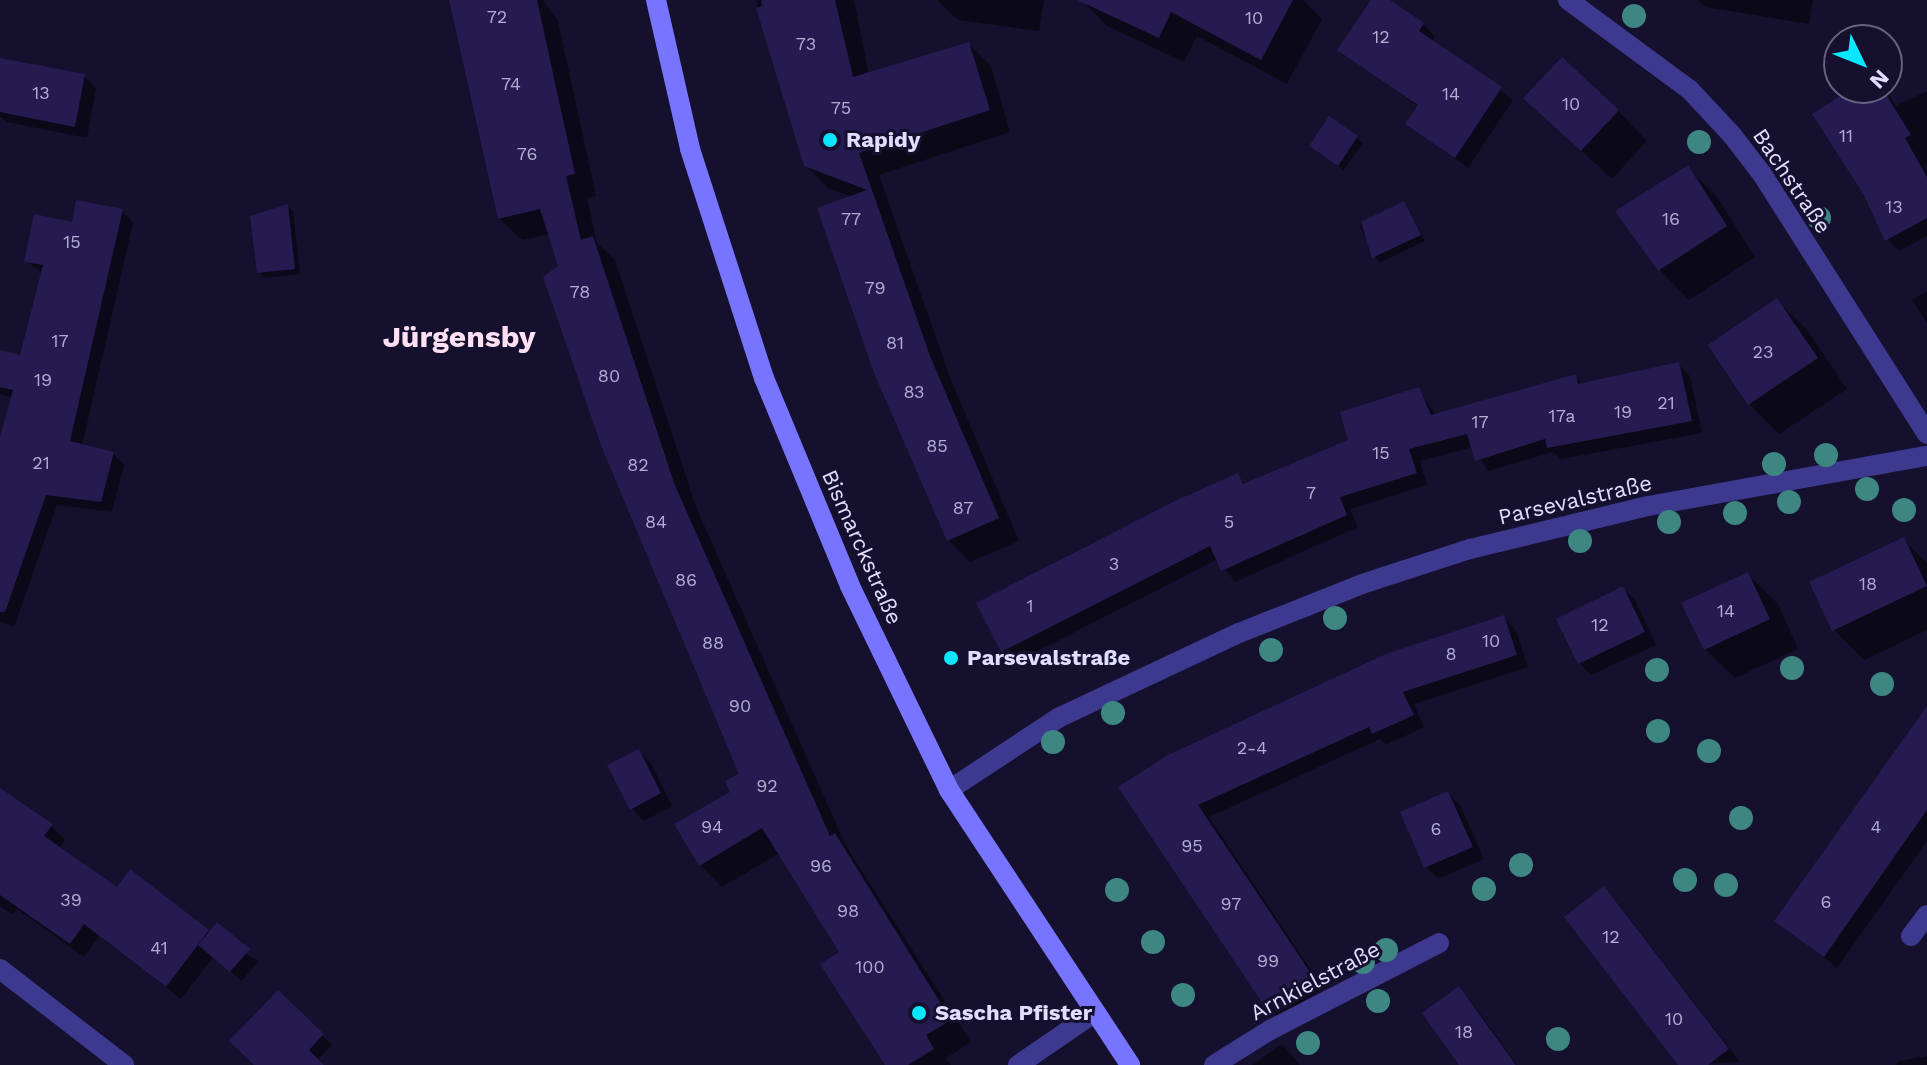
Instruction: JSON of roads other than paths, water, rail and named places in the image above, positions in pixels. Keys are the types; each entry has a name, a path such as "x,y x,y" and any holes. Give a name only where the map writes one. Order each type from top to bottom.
{"main road":[{"name":"Bismarckstraße","path":"656,0 690,149 764,378 850,586 949,790 1130,1065"}],"street":[{"name":"Bachstraße","path":"1568,0 1690,90 1732,135 1762,174 1927,434"},
{"name":"Parsevalstraße","path":"949,790 1058,718 1239,633 1362,584 1470,549 1648,506 1927,456"},
{"path":"1911,936 1927,915"},
{"name":"Arnkielstraße","path":"1214,1065 1270,1030 1439,943"},
{"path":"0,969 124,1065"},
{"path":"1018,1065 1094,1013"}],"place":[{"name":"Rapidy","path":"830,140"},
{"name":"Parsevalstraße","path":"951,658"},
{"name":"Sascha Pfister","path":"919,1013"}],"district":[{"name":"Jürgensby","path":"459,337"}]}
